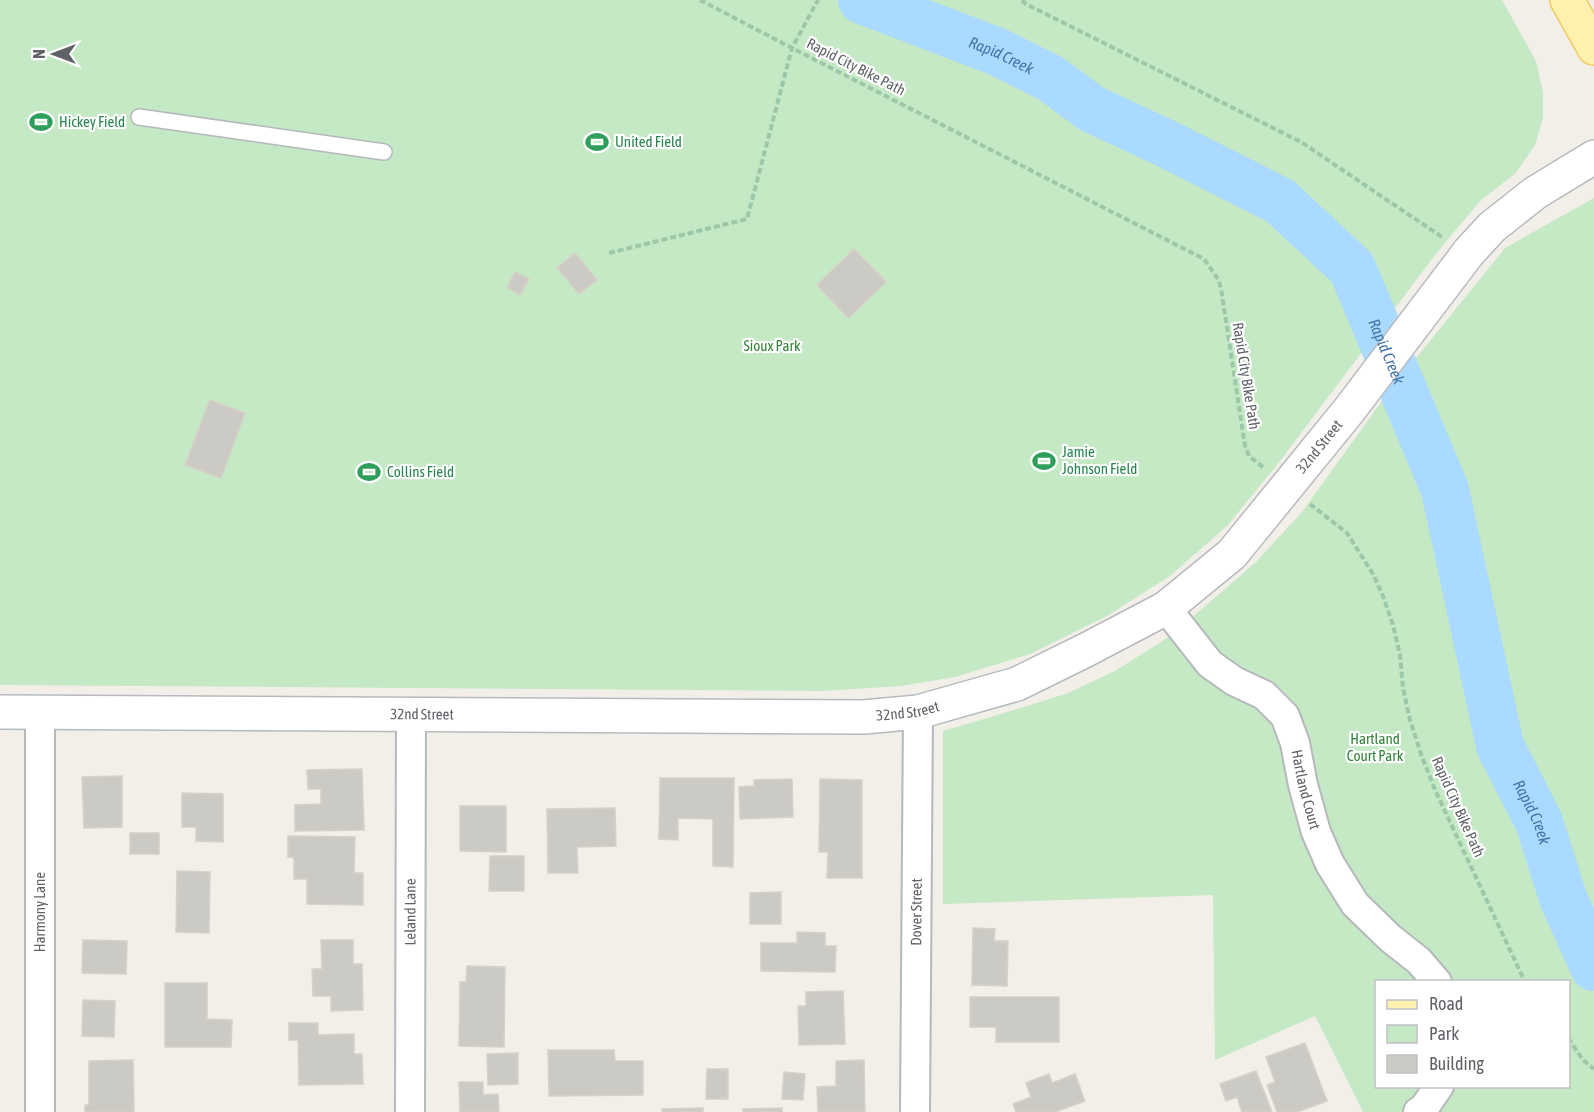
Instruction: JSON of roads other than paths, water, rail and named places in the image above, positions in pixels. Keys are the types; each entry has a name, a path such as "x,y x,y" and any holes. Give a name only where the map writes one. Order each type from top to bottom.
{"main road":[{"path":"1567,0 1594,48"}],"street":[{"name":"32nd Street","path":"0,712 864,717 918,712 1017,684 1166,608 1232,554 1350,409 1469,252 1506,214 1534,193 1594,157"},
{"name":"Hartland Court","path":"1166,608 1210,664 1234,681 1264,695 1285,716 1295,743 1303,785 1316,832 1330,864 1355,904 1390,938 1419,961 1436,980"},
{"name":"Harmony Lane","path":"40,712 40,1112"},
{"name":"Dover Street","path":"915,1112 918,712"},
{"name":"Leland Lane","path":"410,1112 411,714"},
{"path":"1418,1112 1424,1108 1438,1088"}],"lane":[{"path":"139,117 384,152"}],"waterway":[{"name":"Rapid Creek","path":"862,0 998,52 1050,78 1092,109 1280,201 1352,268 1445,490 1500,746 1539,822 1563,898 1594,967"}],"place":[{"name":"Hickey Field","path":"41,122"},
{"name":"United Field","path":"597,142"},
{"name":"Jamie Johnson Field","path":"1044,461"},
{"name":"Collins Field","path":"369,472"}],"park label":[{"name":"Sioux Park","path":"772,346"},
{"name":"Hartland Court Park","path":"1375,748"}]}
